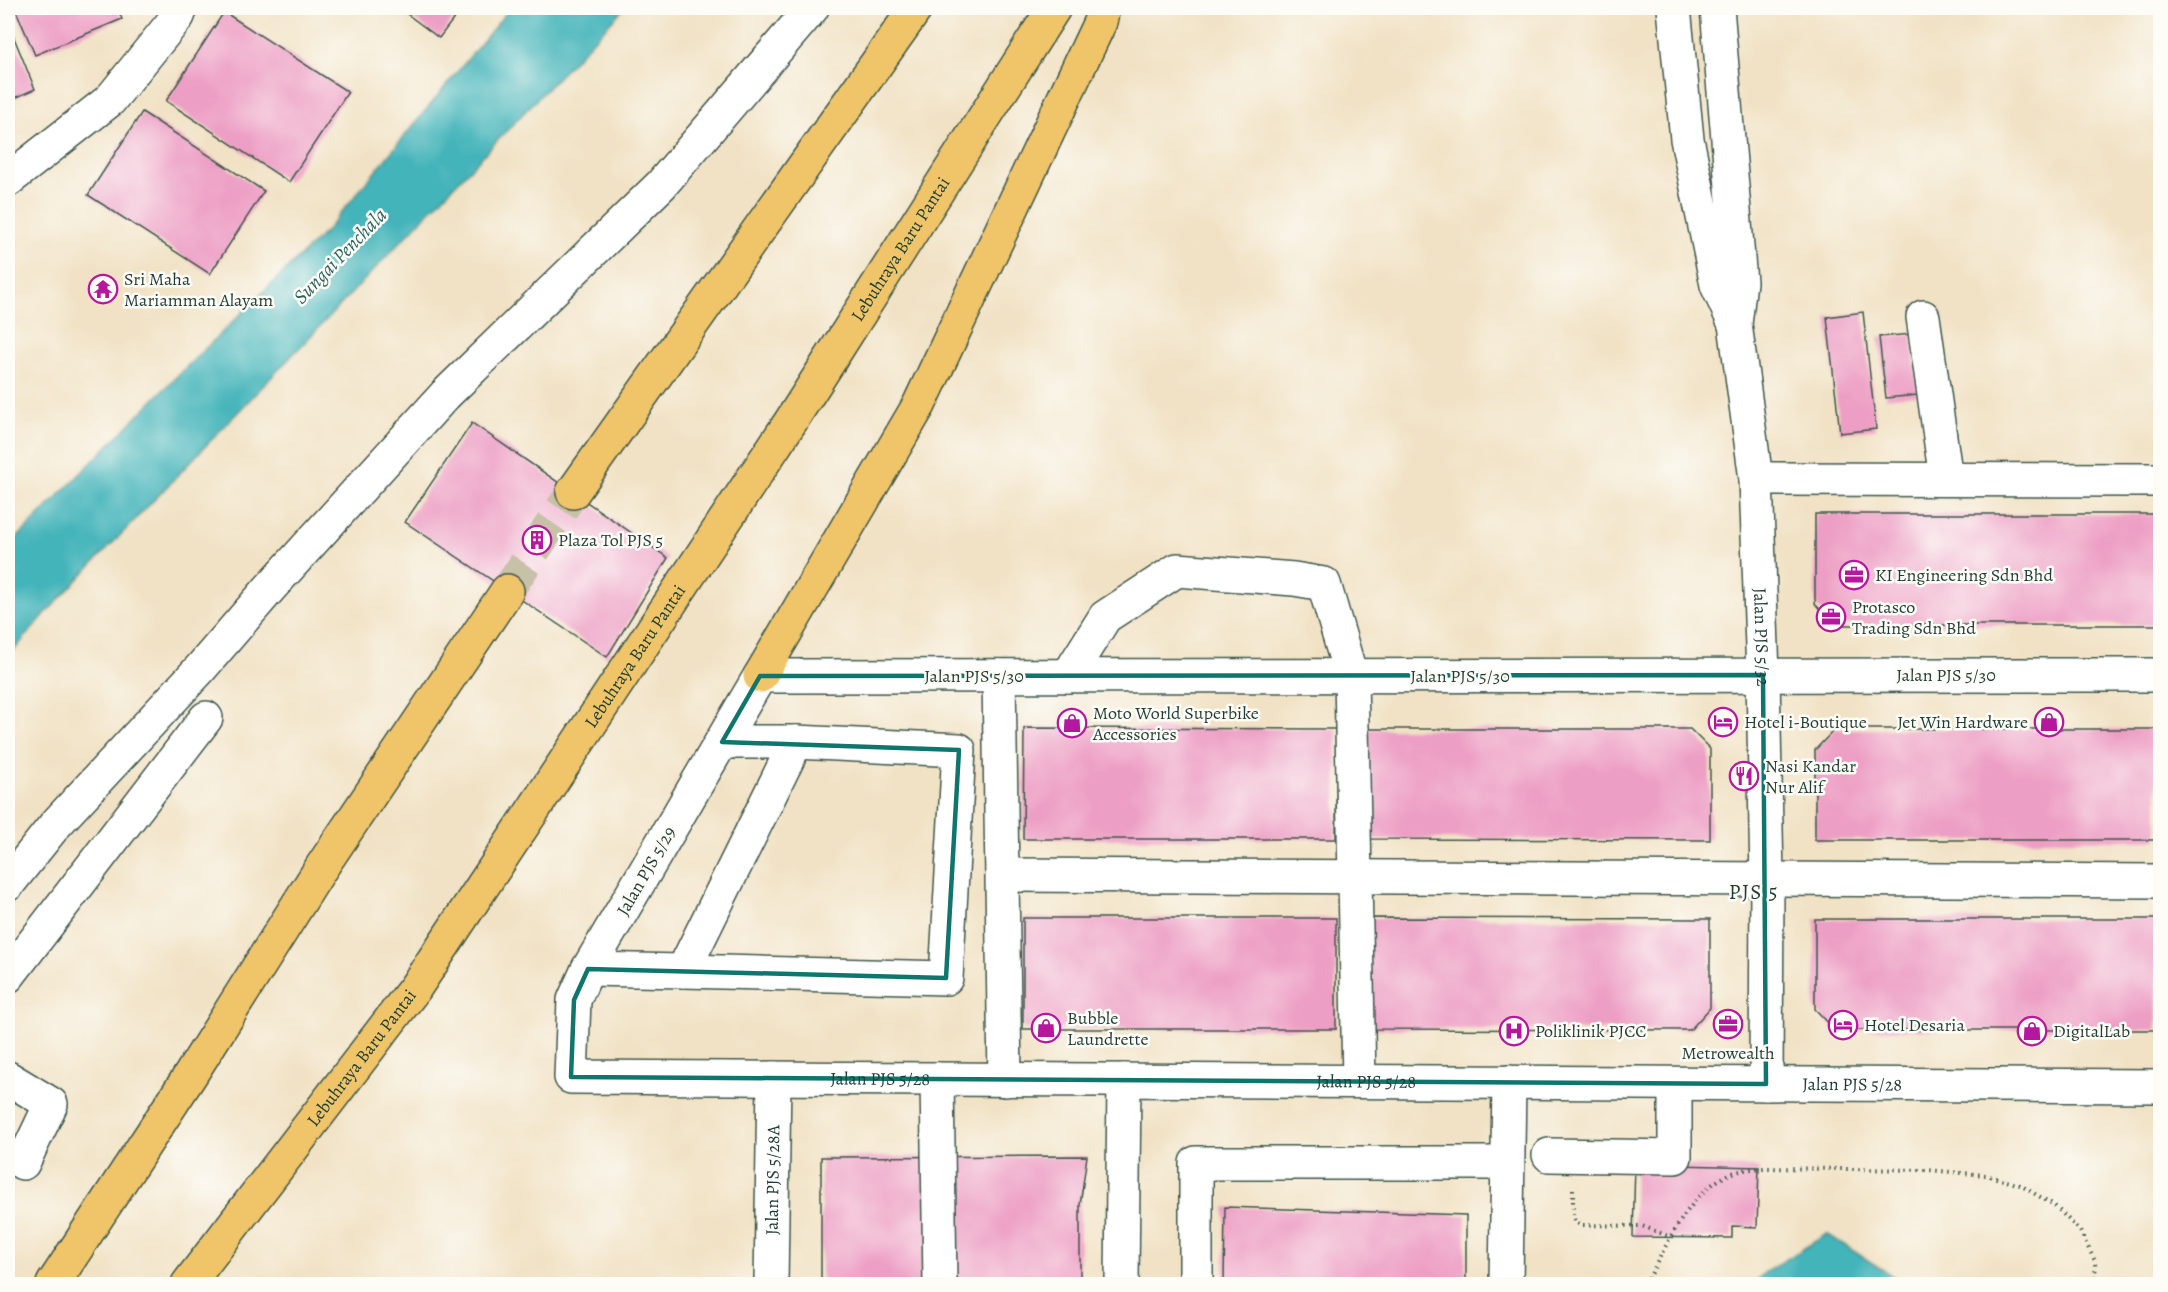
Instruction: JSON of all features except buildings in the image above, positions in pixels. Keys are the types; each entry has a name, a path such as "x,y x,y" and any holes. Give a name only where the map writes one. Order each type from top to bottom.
{"highway":[{"path":"573,492 916,8"},
{"name":"Lebuhraya Baru Pantai","path":"188,1284 415,988 791,421 1054,8"},
{"path":"760,676 920,405 1100,22 1103,8"},
{"path":"53,1284 191,1074 321,868 507,591"}],"street":[{"path":"8,180 110,100 178,16 181,8"},
{"path":"8,884 56,825 200,669 269,589 445,395 661,185 812,8"},
{"path":"1674,8 1687,139 1717,285 1735,324"},
{"path":"1717,8 1740,282 1735,324"},
{"path":"1923,317 1946,479"},
{"name":"Jalan PJS 5/32","path":"1735,324 1756,479 1767,879 1766,1084"},
{"path":"1756,479 2160,480"},
{"path":"1068,676 1105,617 1177,570 1294,579 1324,584 1351,676 1359,1081"},
{"name":"Jalan PJS 5/30","path":"760,676 2160,675"},
{"name":"Jalan PJS 5/29","path":"571,1077 574,1000 588,969 760,676"},
{"path":"999,676 1005,1080"},
{"path":"8,976 206,718"},
{"path":"588,969 946,978 959,750 796,742 722,742"},
{"path":"683,971 796,742"},
{"path":"1003,875 2160,881"},
{"name":"Jalan PJS 5/28","path":"571,1077 2160,1086"},
{"path":"8,1078 51,1104 22,1163 8,1155"},
{"name":"Jalan PJS 5/28A","path":"771,1284 774,1078"},
{"path":"937,1079 940,1284"},
{"path":"1122,1284 1124,1080"},
{"path":"1506,1284 1509,1082"},
{"path":"1561,1155 1675,1157 1675,1084"},
{"path":"1196,1284 1196,1163 1508,1163"}],"path":[{"path":"1561,1155 1575,1222 1581,1225 1642,1226 1671,1237"},
{"path":"1646,1284 1671,1237 1701,1194 1723,1177 1747,1169 1928,1170 1986,1175 2020,1185 2054,1204 2080,1231 2095,1261 2096,1284"}],"highlighted area":[{"path":"1763,675 1766,1084 571,1077 574,1000 588,969 946,978 959,750 722,742 760,676"}],"water":[{"name":"Sungai Penchala","path":"510,8 624,8 47,612 8,657 8,547 175,378 327,230"},
{"path":"1827,1234 1905,1284 1753,1284 1764,1273"}],"tunnel":[{"path":"507,591 573,492"}],"place":[{"name":"Sri Maha Mariamman Alayam","path":"103,289"},
{"name":"Plaza Tol PJS 5","path":"537,540"},
{"name":"KI Engineering Sdn Bhd","path":"1854,575"},
{"name":"Protasco Trading Sdn Bhd","path":"1831,617"},
{"name":"Hotel i-Boutique","path":"1723,722"},
{"name":"Jet Win Hardware","path":"2049,722"},
{"name":"Moto World Superbike Accessories","path":"1072,723"},
{"name":"Nasi Kandar Nur Alif","path":"1744,776"},
{"name":"Metrowealth","path":"1728,1024"},
{"name":"Hotel Desaria","path":"1843,1025"},
{"name":"Bubble Laundrette","path":"1046,1028"},
{"name":"Poliklinik PJCC","path":"1514,1031"},
{"name":"DigitalLab","path":"2032,1031"}],"district":[{"name":"PJS 5","path":"1754,892"}]}
